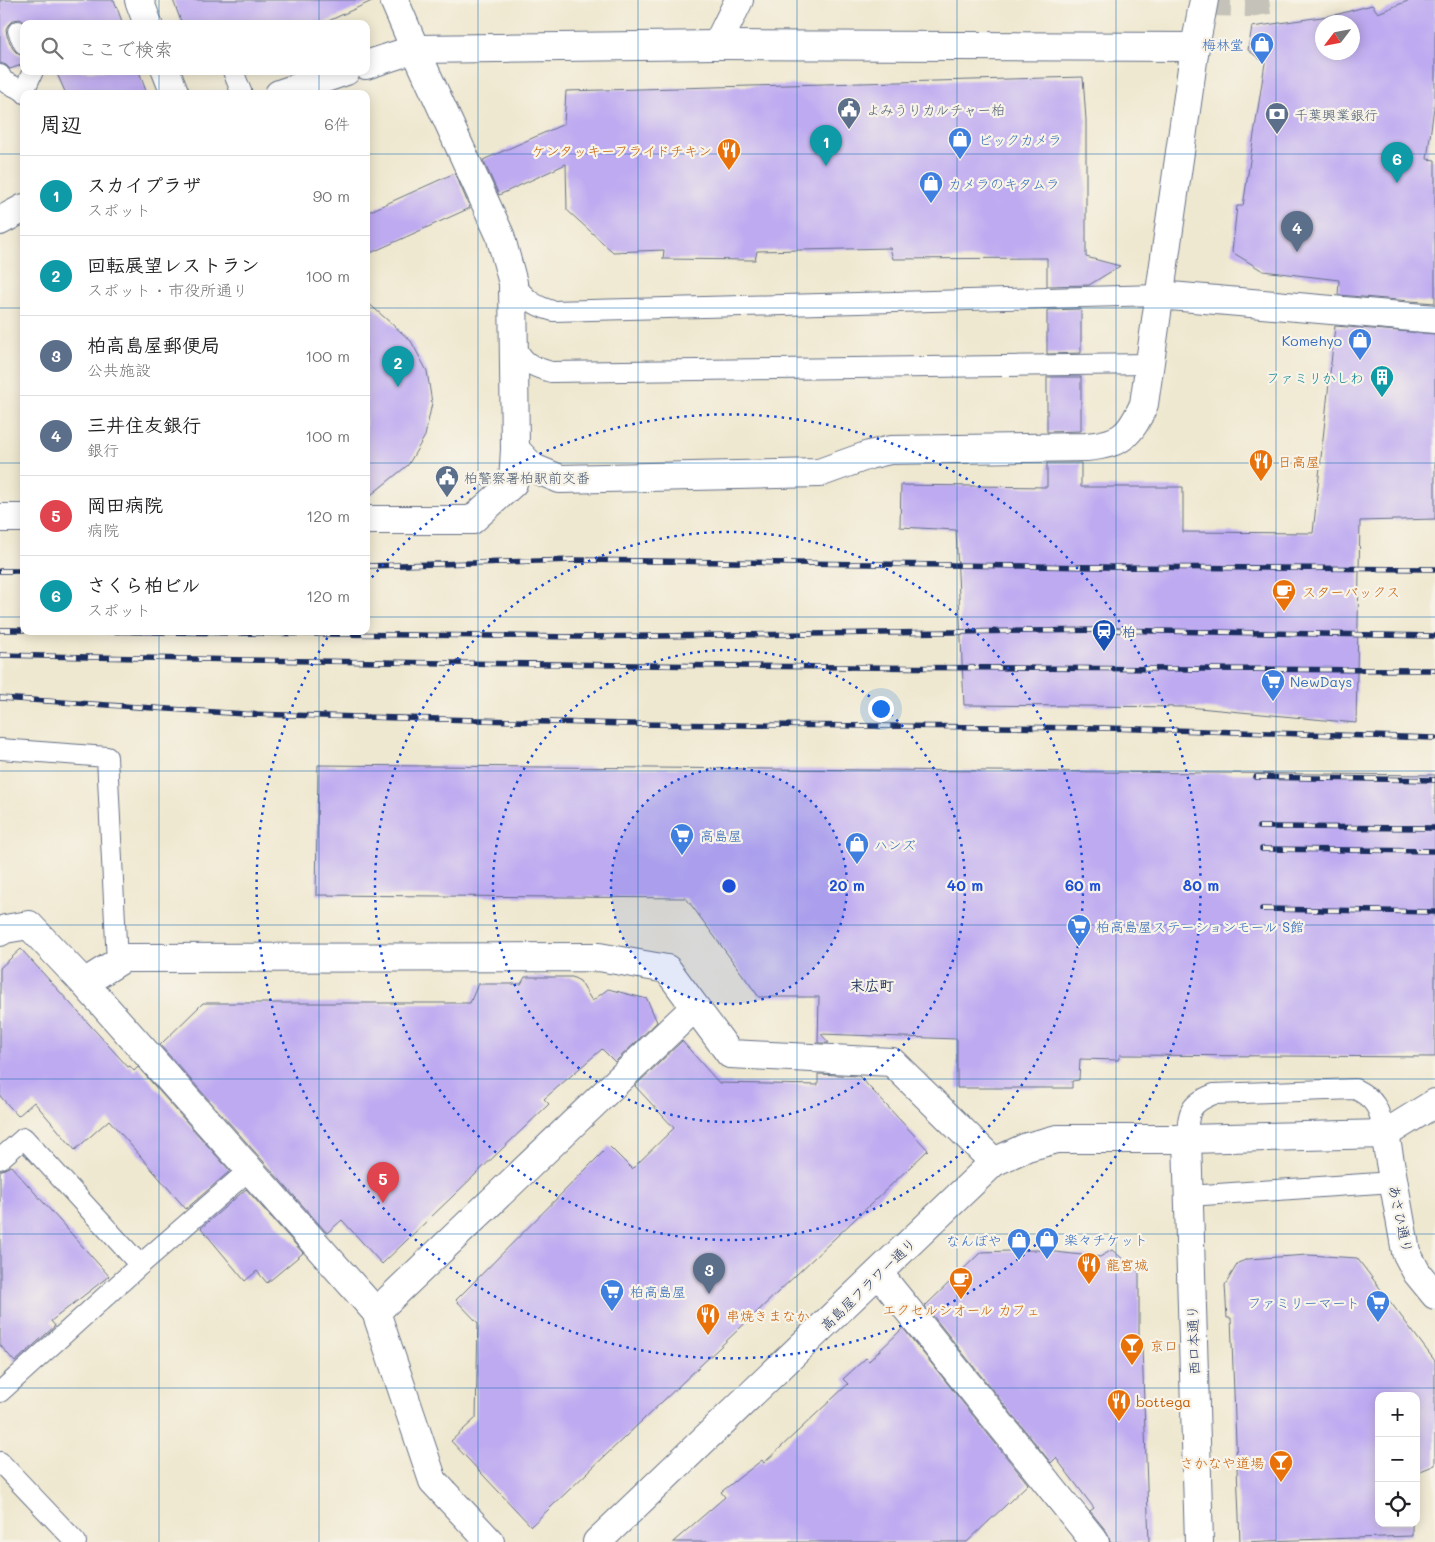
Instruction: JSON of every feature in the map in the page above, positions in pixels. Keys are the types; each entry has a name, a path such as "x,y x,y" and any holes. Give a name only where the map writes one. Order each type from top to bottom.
{"street":[{"path":"139,0 146,20"},
{"path":"370,520 472,520 512,483 515,449 513,283 500,235 394,0"},
{"path":"717,45 739,0"},
{"path":"515,449 533,468 560,479 819,473 869,455 890,450 1076,447 1105,445 1124,436 1136,422 1144,404 1195,47 1204,0"},
{"path":"370,64 415,49 717,45 1195,47"},
{"path":"168,75 173,90"},
{"path":"291,90 334,75"},
{"path":"0,221 20,210"},
{"path":"1159,294 1435,319"},
{"path":"0,518 20,518"},
{"path":"0,932 5,929 29,925 84,983 376,1312 433,1481 490,1542"},
{"path":"84,983 124,958 599,957 667,969 730,1054 892,1062 994,1162"},
{"path":"376,1312 694,1006"},
{"path":"1385,1134 1435,1103"},
{"name":"高島屋フラワー通り","path":"598,1542 994,1162 1027,1146 1057,1139 1187,1139 1385,1134"},
{"name":"あさひ通り","path":"1385,1134 1406,1252 1417,1273 1435,1295"},
{"name":"西口本通り","path":"1187,1139 1199,1542"},
{"path":"879,1274 1095,1542"}],"lane":[{"path":"0,75 2,81 21,90"},
{"path":"26,90 31,75"},
{"path":"235,75 240,90"},
{"path":"513,283 524,297 537,307 553,311 1159,294"},
{"path":"513,342 520,356 531,366 551,372 1150,364"},
{"path":"0,749 107,757 117,963"},
{"path":"1187,1139 1188,1118 1192,1108 1202,1099 1214,1094 1337,1089 1355,1089 1368,1095 1379,1108 1385,1134"},
{"path":"0,1160 24,1138 140,1265"},
{"path":"0,1392 140,1265 249,1170"},
{"path":"1189,1196 1393,1182"},
{"path":"0,1462 76,1542"}],"building":[{"path":"0,0 114,0 122,20 13,20 6,29 7,36 13,49 20,55 20,65 10,69 0,63"},
{"path":"173,0 374,0 331,20 180,20"},
{"path":"1410,0 1435,0 1435,100 1427,159 1435,160 1435,303 1338,295 1339,280 1263,271 1232,252 1237,206 1243,206 1265,63 1248,50 1252,27 1315,18 1315,60 1360,60 1360,15 1335,15 1372,5 1378,13"},
{"path":"58,75 140,75 146,90 64,90"},
{"path":"1083,77 1086,120 1086,257 1120,266 1089,285 1047,286 1047,258 893,259 890,248 757,251 755,260 663,259 664,250 613,252 567,210 566,164 499,195 483,160 564,124 566,91"},
{"path":"455,173 470,208 370,253 370,211"},
{"path":"370,305 411,341 427,371 432,403 425,436 408,465 370,496"},
{"path":"1081,309 1081,353 1047,354 1047,310"},
{"path":"1335,326 1435,334 1435,519 1360,521 1356,723 1188,707 964,705 956,530 900,527 901,485 1047,487 1047,463 1081,463 1081,487 1183,487 1183,532 1313,533"},
{"path":"1047,377 1081,377 1081,431 1047,432"},
{"name":"柏高島屋ステーションモール S館","path":"318,765 1435,775 1435,1057 1120,1055 1118,1060 1080,1059 1079,1080 1072,1081 1072,1088 957,1088 957,1039 821,1034 829,1043 818,1043 819,997 759,997 686,898 316,895"},
{"path":"21,949 128,1067 130,1066 134,1071 138,1067 230,1171 186,1209 109,1120 75,1150 34,1102 18,1116 0,1096 0,968"},
{"path":"525,977 572,977 580,981 592,1001 608,989 647,999 657,1022 615,1062 602,1049 544,1099 549,1104 382,1264 342,1220 327,1233 160,1045 203,1003 470,1003 478,984 521,984"},
{"name":"柏高島屋","path":"682,1041 719,1083 818,1085 818,1074 859,1076 928,1150 531,1526 451,1441 476,1418 478,1323 456,1300 609,1146 632,1169 674,1128 635,1086"},
{"path":"11,1166 109,1276 51,1321 55,1326 15,1362 0,1345 0,1171"},
{"path":"246,1189 303,1253 267,1283 257,1271 245,1281 201,1228"},
{"path":"1037,1250 1100,1257 1112,1250 1139,1272 1139,1348 1142,1346 1149,1542 1110,1542 1107,1532 1090,1511 1094,1508 1056,1458 1051,1463 925,1306 981,1252"},
{"path":"1308,1255 1357,1258 1435,1361 1435,1465 1420,1471 1420,1392 1375,1392 1375,1527 1412,1527 1412,1536 1240,1542 1231,1318 1227,1318 1225,1285 1238,1263 1248,1259"},
{"path":"903,1328 1028,1484 967,1542 673,1542 725,1497 721,1492 762,1460 764,1463 848,1384 843,1379 866,1358 869,1361"}],"tunnel":[{"path":"1203,2 1249,3 1269,0"}],"railway":[{"path":"370,566 575,560 1098,567 1435,569"},
{"path":"0,571 20,571"},
{"path":"0,630 20,630"},
{"path":"370,635 578,637 1106,630 1435,636"},
{"path":"0,655 538,664 1435,670"},
{"path":"0,698 245,714 628,724 1106,728 1435,738"},
{"path":"1256,777 1435,780"},
{"path":"1259,827 1435,828"},
{"path":"1262,849 1435,851"},
{"path":"1262,909 1435,912"}],"place":[{"name":"梅林堂","path":"1262,65"},
{"name":"よみうりカルチャー柏","path":"849,130"},
{"name":"千葉興業銀行","path":"1277,135"},
{"name":"ビックカメラ","path":"960,160"},
{"name":"スカイプラザ","path":"826,166"},
{"name":"ケンタッキーフライドチキン","path":"729,171"},
{"name":"さくら柏ビル","path":"1397,183"},
{"name":"カメラのキタムラ","path":"931,204"},
{"name":"三井住友銀行","path":"1297,252"},
{"name":"Komehyo","path":"1360,361"},
{"name":"回転展望レストラン","path":"398,387"},
{"name":"ファミリかしわ","path":"1382,398"},
{"name":"日高屋","path":"1261,482"},
{"name":"柏警察署柏駅前交番","path":"447,498"},
{"name":"スターバックス","path":"1284,612"},
{"name":"柏","path":"1104,652"},
{"name":"NewDays","path":"1273,702"},
{"name":"高島屋","path":"682,856"},
{"name":"ハンズ","path":"857,865"},
{"name":"柏高島屋ステーションモール S館","path":"1079,947"},
{"name":"岡田病院","path":"383,1203"},
{"name":"楽々チケット","path":"1047,1260"},
{"name":"なんぼや","path":"1019,1261"},
{"name":"龍宮城","path":"1089,1285"},
{"name":"柏高島屋郵便局","path":"709,1294"},
{"name":"エクセルシオール カフェ","path":"961,1300"},
{"name":"柏高島屋","path":"612,1312"},
{"name":"ファミリーマート","path":"1378,1323"},
{"name":"串焼きまなか","path":"708,1336"},
{"name":"京口","path":"1132,1366"},
{"name":"bottega","path":"1119,1422"},
{"name":"さかなや道場","path":"1281,1483"}],"district":[{"name":"末広町","path":"872,985"}]}
